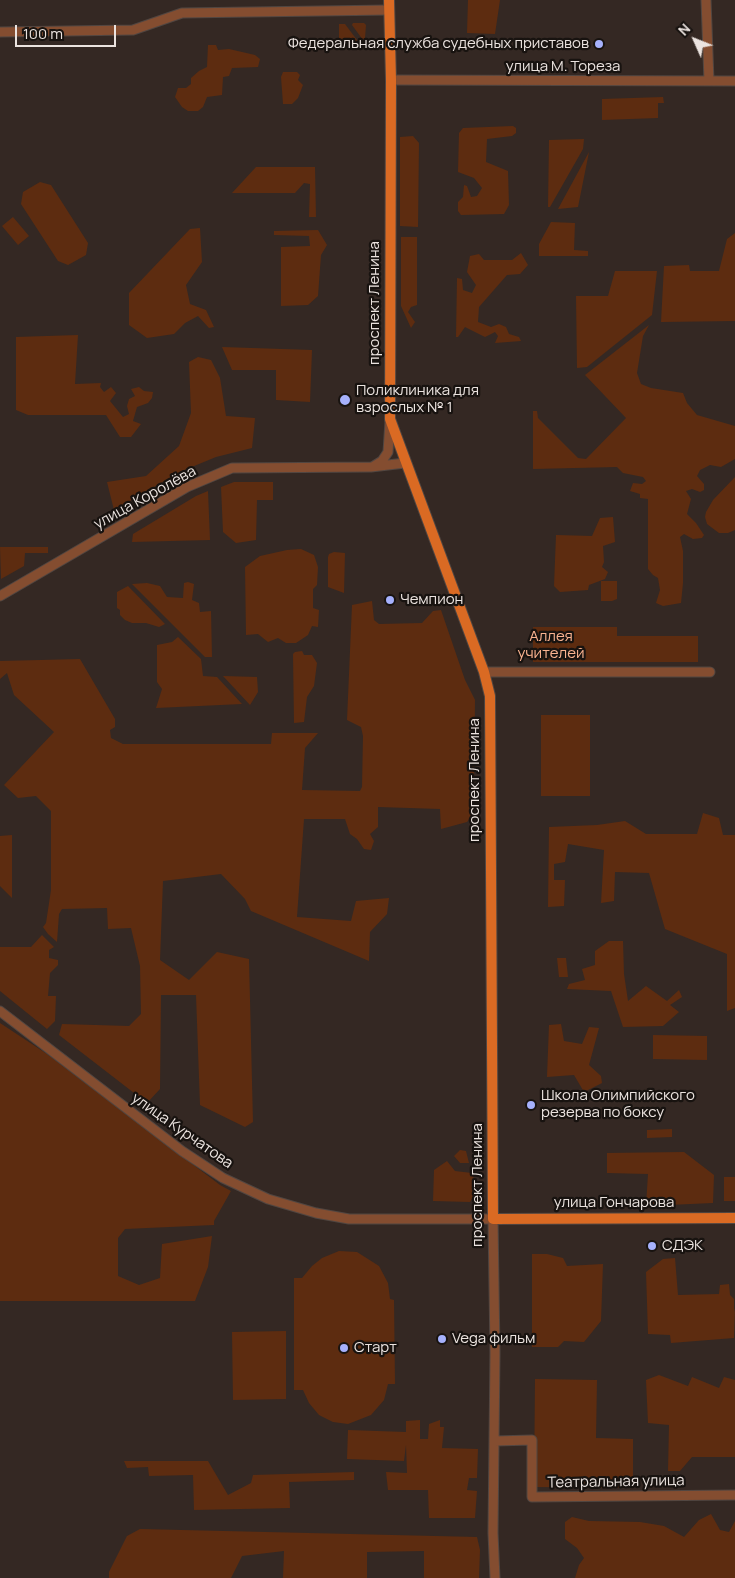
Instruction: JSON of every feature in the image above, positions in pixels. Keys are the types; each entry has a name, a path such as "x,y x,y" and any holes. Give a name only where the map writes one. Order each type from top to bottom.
{"main road":[{"name":"проспект Ленина","path":"389,5 391,80 390,419 484,672 490,696 492,1219"},
{"name":"улица Гончарова","path":"492,1219 735,1218"}],"street":[{"path":"706,0 709,80"},
{"path":"0,32 133,30 182,13 389,5"},
{"name":"улица М. Тореза","path":"391,80 735,81"},
{"path":"371,467 382,461 388,452 390,419"},
{"name":"улица Королёва","path":"0,596 187,487 232,468 371,467 405,463"},
{"path":"484,672 710,672"},
{"name":"улица Курчатова","path":"0,1011 182,1151 224,1178 268,1199 316,1213 349,1219 492,1219"},
{"name":"проспект Ленина","path":"492,1219 495,1354 493,1533 495,1578"},
{"name":"Театральная улица","path":"495,1441 532,1440 532,1497 735,1495"}],"green space":[{"path":"468,0 500,0 495,34 467,33"},
{"path":"353,23 364,23 366,25 365,38 363,40 352,25"},
{"path":"339,24 345,24 360,44 353,49 339,47"},
{"path":"208,45 216,45 218,50 229,49 255,55 260,59 258,67 232,68 229,76 223,77 222,95 207,97 203,107 198,111 188,111 182,107 175,97 178,88 186,88 191,84 191,78 207,67"},
{"path":"283,72 297,72 300,75 298,80 303,85 298,98 292,104 283,104 281,77"},
{"path":"663,97 664,103 658,103 658,118 602,120 602,99"},
{"path":"513,126 516,128 516,133 512,136 487,139 486,162 508,171 509,205 504,214 461,215 458,211 458,202 463,197 464,185 467,186 471,197 477,196 482,188 474,178 458,172 459,133 463,128"},
{"path":"413,136 419,143 418,227 400,226 400,137"},
{"path":"584,139 583,149 550,207 548,207 549,140"},
{"path":"589,152 578,207 558,209"},
{"path":"256,167 315,167 316,217 309,217 310,184 304,183 295,193 232,193"},
{"path":"40,182 51,185 88,243 86,255 68,265 58,261 21,204 23,192"},
{"path":"13,217 29,236 18,245 2,226"},
{"path":"551,222 575,223 574,250 588,251 588,256 539,256 539,244"},
{"path":"200,228 202,262 186,285 190,304 206,310 214,327 209,328 198,316 185,323 174,334 147,338 129,325 129,293 190,229"},
{"path":"318,230 327,245 321,255 318,296 308,305 281,306 281,247 310,246 309,236 274,235 274,231"},
{"path":"735,233 735,321 661,322 664,266 689,265 690,271 719,271 727,239"},
{"path":"401,237 417,237 417,305 411,307 408,312 415,322 411,328 401,306"},
{"path":"521,253 528,265 520,274 507,275 479,307 478,322 491,327 499,324 506,327 509,334 519,337 521,341 495,343 498,336 495,332 485,337 465,327 456,337 457,278 462,279 463,290 472,293 476,285 467,272 470,256 479,254 484,260 512,260"},
{"path":"615,271 657,271 652,315 587,367 577,368 576,296 608,296"},
{"path":"649,325 643,336 637,373 641,384 651,388 683,393 687,403 697,415 735,426 735,459 721,467 710,465 700,470 697,476 704,484 704,490 700,492 692,489 686,491 691,499 687,514 704,535 702,538 693,539 684,534 680,537 683,551 681,603 663,606 656,603 660,590 658,578 648,569 648,499 640,498 640,494 630,491 633,483 642,484 646,481 643,477 623,473 617,467 533,469 533,411 537,411 538,418 578,458 586,459 626,418 585,375"},
{"path":"78,335 75,384 101,383 100,387 104,392 111,387 116,393 110,401 123,417 129,414 127,406 129,399 135,396 131,389 139,387 144,391 153,392 152,398 148,403 137,407 133,421 141,424 131,437 120,437 106,415 28,415 16,410 16,337"},
{"path":"222,347 312,350 310,402 276,400 276,370 232,370"},
{"path":"198,357 211,360 220,378 226,416 255,418 252,448 216,457 182,471 114,510 107,482 146,476 179,446 191,413 189,362"},
{"path":"735,477 735,530 728,533 719,533 707,524 706,512 713,500"},
{"path":"234,482 273,482 273,500 257,500 256,540 236,543 223,532 221,487"},
{"path":"208,491 210,540 132,542 133,534 196,496"},
{"path":"613,517 615,542 603,546 604,562 602,567 608,572 605,579 589,585 588,590 560,592 554,586 556,535 592,536 600,518"},
{"path":"0,547 48,547 48,553 25,553 24,566 1,579"},
{"path":"301,549 314,555 318,567 317,585 313,589 313,608 319,610 318,627 312,626 308,635 296,643 286,643 278,638 268,642 258,634 246,635 245,567 260,556"},
{"path":"334,552 345,553 344,593 328,587 328,557 329,554"},
{"path":"601,581 617,581 617,599 601,601"},
{"path":"147,583 160,586 167,597 183,598 184,583 194,584 192,600 199,603 200,612 211,611 212,657 205,657 132,584"},
{"path":"128,586 165,624 159,627 146,623 132,623 120,615 120,610 117,608 117,592"},
{"path":"372,601 374,620 379,624 422,623 433,611 441,610 465,680 475,700 474,784 470,818 467,822 441,829 440,809 378,807 378,827 370,834 374,841 371,850 364,849 357,839 350,834 345,819 304,819 297,917 351,921 356,901 389,898 387,914 370,932 369,961 251,911 245,899 221,874 163,881 160,960 189,980 217,952 249,959 253,1122 245,1127 200,1105 196,995 161,995 160,1089 147,1103 59,1035 62,1024 129,1026 141,1014 140,966 131,928 108,929 107,908 62,909 59,914 57,942 43,927 46,923 51,890 51,811 36,796 18,798 4,785 54,732 14,695 7,673 0,679 0,661 80,659 115,719 115,727 110,730 111,738 123,744 271,744 272,733 318,733 305,748 302,790 360,791 362,787 363,736 361,727 347,720 352,605"},
{"name":"Аллея учителей","path":"533,627 617,627 617,636 698,636 698,662 533,662"},
{"path":"178,637 201,659 203,676 217,677 242,704 156,708 162,689 157,682 157,645 172,642"},
{"path":"302,651 304,655 312,655 317,663 314,686 307,697 304,722 294,723 293,654"},
{"path":"223,676 257,677 258,692 250,705"},
{"path":"541,715 590,715 590,796 541,796"},
{"path":"703,813 719,818 723,835 735,835 735,1008 727,1011 727,954 665,929 649,873 615,872 614,901 601,903 604,850 568,844 565,862 554,864 554,880 565,880 564,906 548,907 549,827 597,825 625,821 646,834 697,834"},
{"path":"12,835 12,898 0,886 0,836"},
{"path":"42,935 54,947 49,950 49,958 58,960 58,965 50,973 48,996 56,996 55,1021 47,1029 0,991 0,947 31,947"},
{"path":"609,941 623,941 624,974 628,1001 646,986 667,1001 679,990 682,997 670,1005 679,1012 663,1026 623,1027 611,991 567,989 569,984 585,980 582,969 595,965 595,951"},
{"path":"557,958 566,958 568,977 559,977"},
{"path":"0,1023 47,1054 220,1185 231,1191 214,1221 214,1225 125,1229 118,1238 118,1276 139,1285 160,1278 162,1244 212,1236 208,1267 195,1301 0,1301"},
{"path":"561,1024 564,1041 582,1044 589,1027 599,1028 589,1065 601,1076 602,1083 584,1092 574,1075 547,1077 549,1025"},
{"path":"653,1035 707,1036 707,1060 653,1059"},
{"path":"672,1129 672,1137 647,1138 647,1130"},
{"path":"460,1150 466,1151 469,1163 460,1163 454,1156"},
{"path":"684,1152 714,1175 713,1203 646,1206 648,1174 607,1173 607,1153"},
{"path":"447,1161 455,1171 472,1173 476,1185 474,1196 470,1202 433,1201 434,1170"},
{"path":"724,1177 735,1177 735,1201 724,1201"},
{"name":"Старт","path":"339,1251 357,1252 379,1266 388,1283 390,1299 394,1300 395,1384 388,1384 384,1400 371,1415 348,1424 333,1422 319,1415 309,1403 303,1390 294,1390 294,1278 302,1278 322,1258"},
{"path":"532,1254 547,1254 563,1258 567,1266 603,1264 601,1321 584,1342 564,1341 558,1347 532,1347"},
{"path":"675,1258 678,1295 719,1294 720,1285 729,1284 730,1295 734,1299 734,1312 735,1308 734,1338 671,1343 670,1335 648,1334 646,1272 663,1259"},
{"path":"286,1331 286,1399 233,1400 232,1332"},
{"path":"659,1375 688,1386 692,1377 719,1388 724,1377 735,1380 735,1457 692,1457 680,1471 668,1471 669,1425 648,1423 646,1380"},
{"path":"535,1379 597,1380 596,1438 633,1439 633,1488 534,1487"},
{"path":"420,1420 420,1439 428,1439 429,1424 440,1420 440,1427 444,1427 442,1448 478,1449 477,1478 469,1478 467,1490 477,1491 475,1518 429,1518 428,1490 388,1490 386,1472 407,1473 406,1445 404,1461 347,1459 348,1430 406,1432 406,1421"},
{"path":"124,1461 208,1461 228,1495 251,1483 253,1475 354,1472 354,1480 289,1482 290,1508 194,1510 193,1475 149,1476 148,1467 127,1468"},
{"path":"711,1514 720,1530 729,1532 735,1521 735,1578 575,1578 579,1565 584,1558 577,1548 565,1539 565,1522 572,1517 589,1521 640,1522 664,1526 684,1537 699,1520"},
{"path":"140,1529 477,1537 480,1550 479,1578 424,1578 424,1551 367,1552 367,1578 283,1578 284,1551 242,1556 231,1578 109,1578 109,1572 127,1536"}],"place":[{"name":"Федеральная служба судебных приставов","path":"599,44"},
{"name":"Поликлиника для взрослых № 1","path":"345,400"},
{"name":"Чемпион","path":"390,600"},
{"name":"Школа Олимпийского резерва по боксу","path":"531,1105"},
{"name":"СДЭК","path":"652,1246"},
{"name":"Vega фильм","path":"442,1339"},
{"name":"Старт","path":"344,1348"}]}
